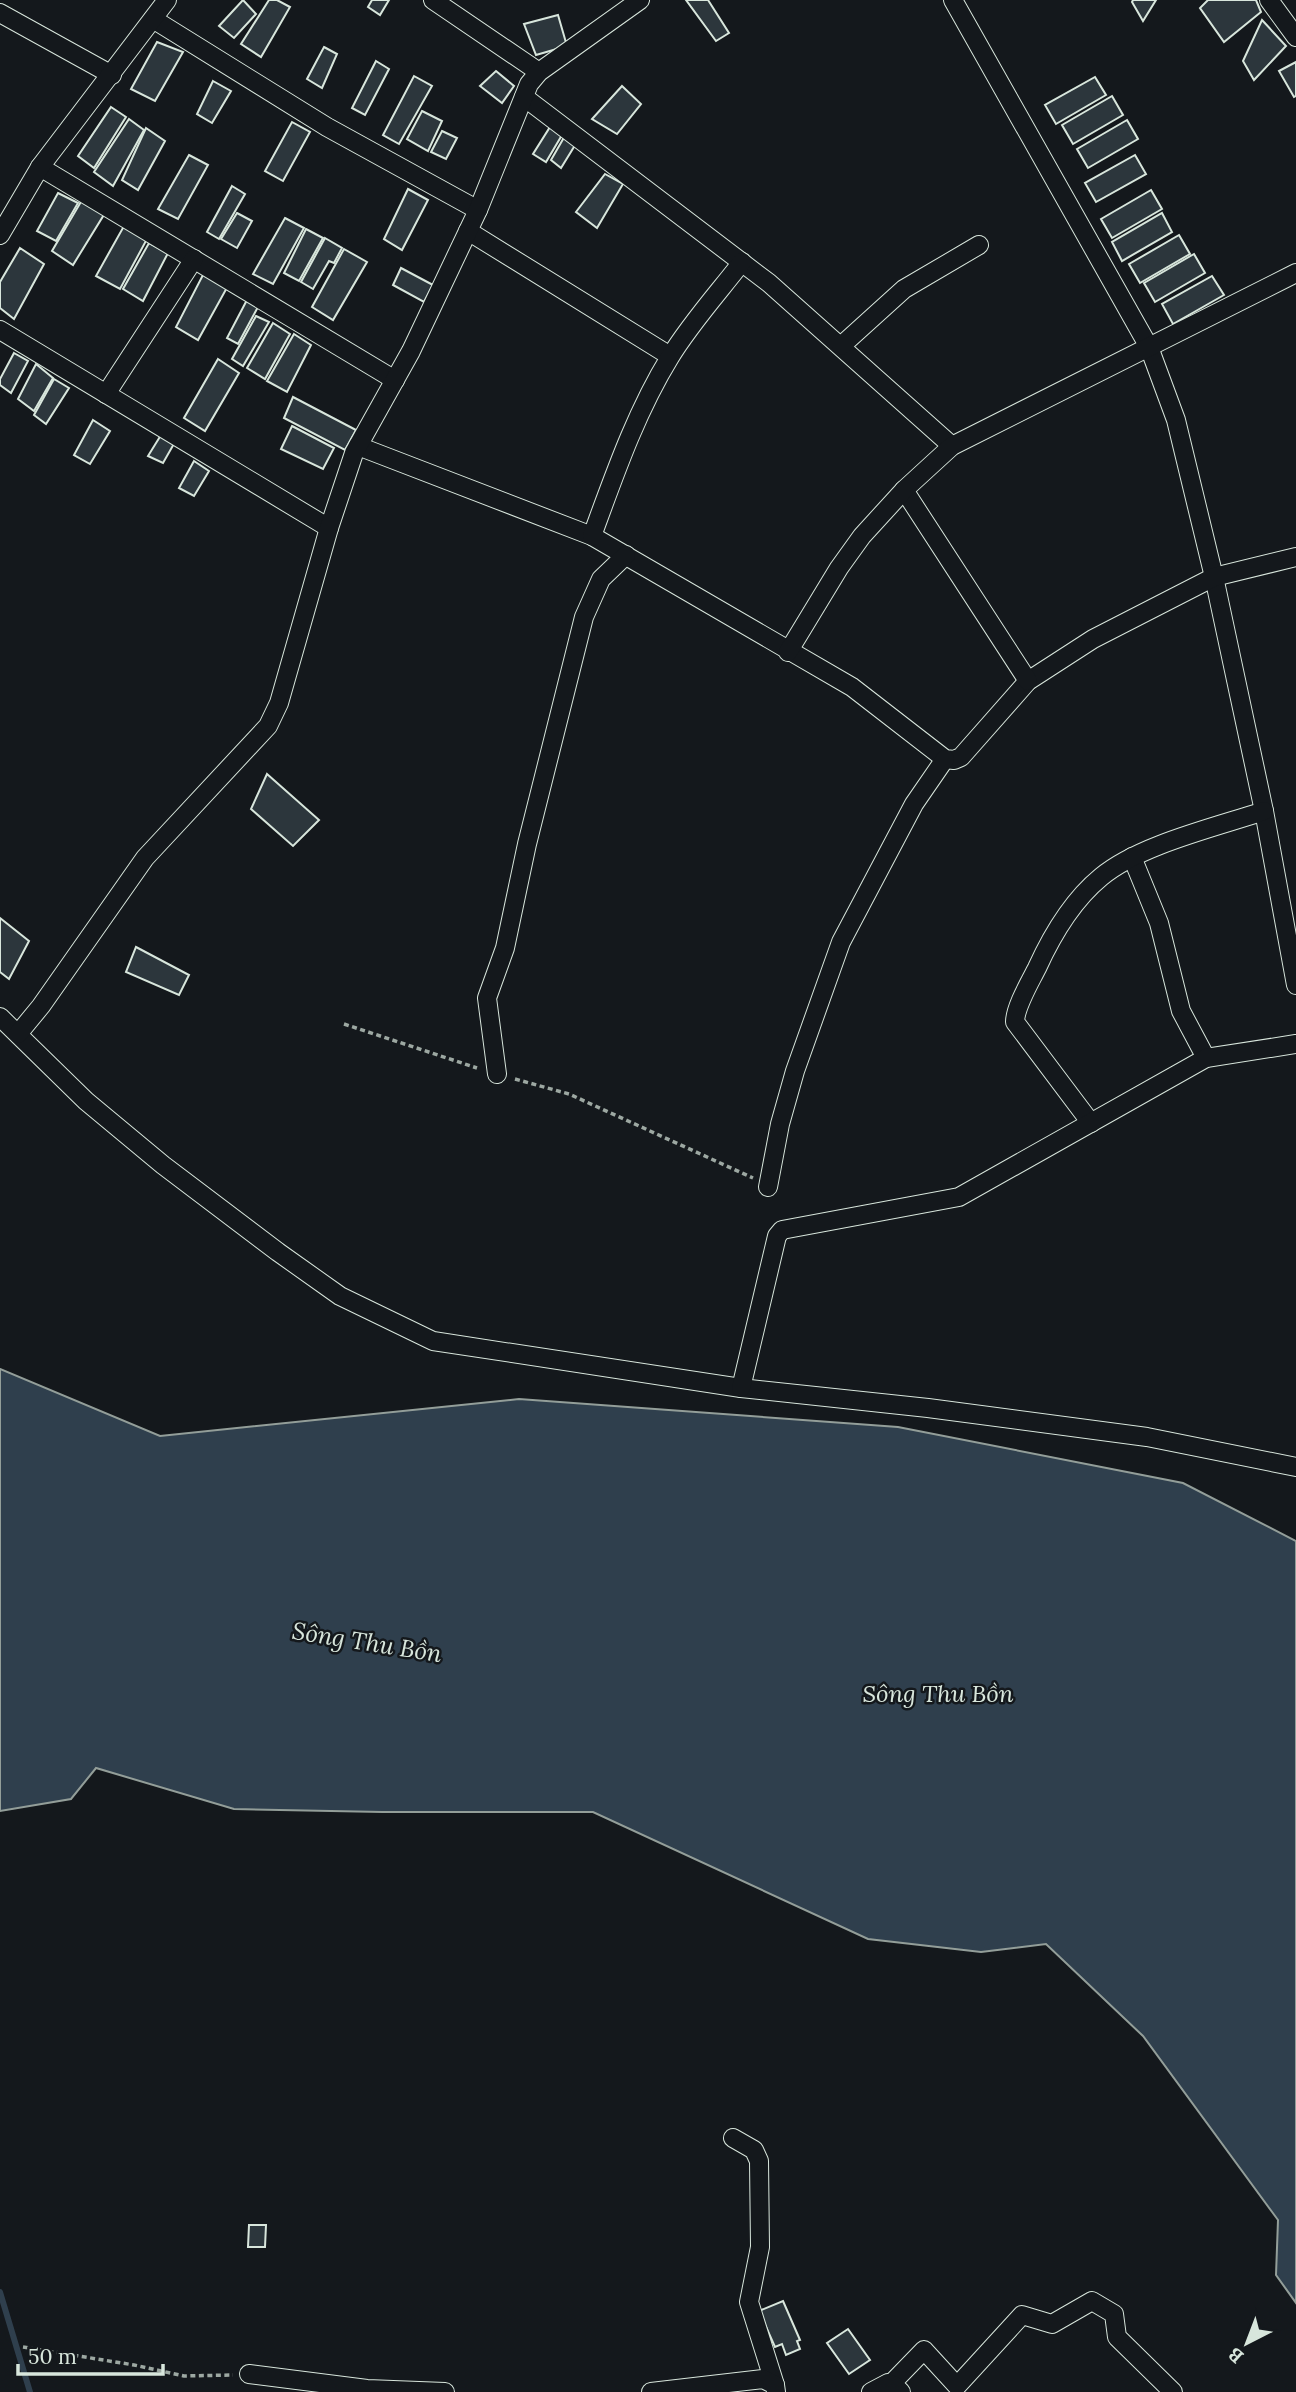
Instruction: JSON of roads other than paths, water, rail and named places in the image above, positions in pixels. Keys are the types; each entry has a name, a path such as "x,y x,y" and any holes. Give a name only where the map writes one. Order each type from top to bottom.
{"street":[{"path":"0,235 40,167 167,0"},
{"path":"433,0 539,72"},
{"path":"18,1034 41,1006 145,858 268,726 279,703 329,528 358,446 411,351 478,210 529,84 539,72 640,0"},
{"path":"953,0 1149,347 1176,420 1214,576 1264,811 1296,985"},
{"path":"1269,0 1296,37"},
{"path":"0,13 112,75"},
{"path":"153,19 327,127 478,210"},
{"path":"524,97 769,283 952,446"},
{"path":"40,167 396,380"},
{"path":"468,231 670,356"},
{"path":"841,346 904,289 979,245"},
{"path":"106,394 194,259"},
{"path":"592,536 644,407 670,356 742,262"},
{"path":"788,652 839,568 862,536 904,490 952,446 1296,274"},
{"path":"0,330 329,528"},
{"path":"358,446 592,536 852,687 945,759 954,760 961,757 1028,681 1093,639 1214,576 1296,557"},
{"path":"904,490 1028,681"},
{"path":"497,1074 487,999 505,948 527,844 584,617 601,579 625,555"},
{"path":"768,1187 780,1124 795,1071 841,942 914,804 945,759"},
{"path":"1091,1123 1018,1028 1015,1017 1043,954 1072,906 1101,876 1139,853 1264,811"},
{"path":"1132,857 1160,923 1181,1011 1206,1058"},
{"path":"0,1017 86,1101 163,1165 340,1296 433,1341 741,1388 928,1408 1147,1437 1296,1467"},
{"path":"741,1388 776,1240 782,1230 959,1197 1206,1058 1296,1044"},
{"path":"733,2138 754,2150 758,2161 760,2247 749,2302 776,2389"},
{"path":"871,2392 885,2384 896,2388 924,2350 957,2386 1022,2315 1052,2324 1092,2301 1114,2314 1117,2337 1173,2392"},
{"path":"249,2374 367,2389 445,2392"},
{"path":"651,2392 763,2379 776,2389"}],"water":[{"name":"Sông Thu Bồn","path":"0,1369 160,1436 519,1399 898,1427 1183,1483 1296,1541 1296,2303 1276,2275 1278,2220 1143,2036 1046,1944 981,1952 868,1939 593,1812 234,1809 96,1768 71,1799 0,1811"}],"waterway":[{"path":"0,2292 30,2392"}]}
